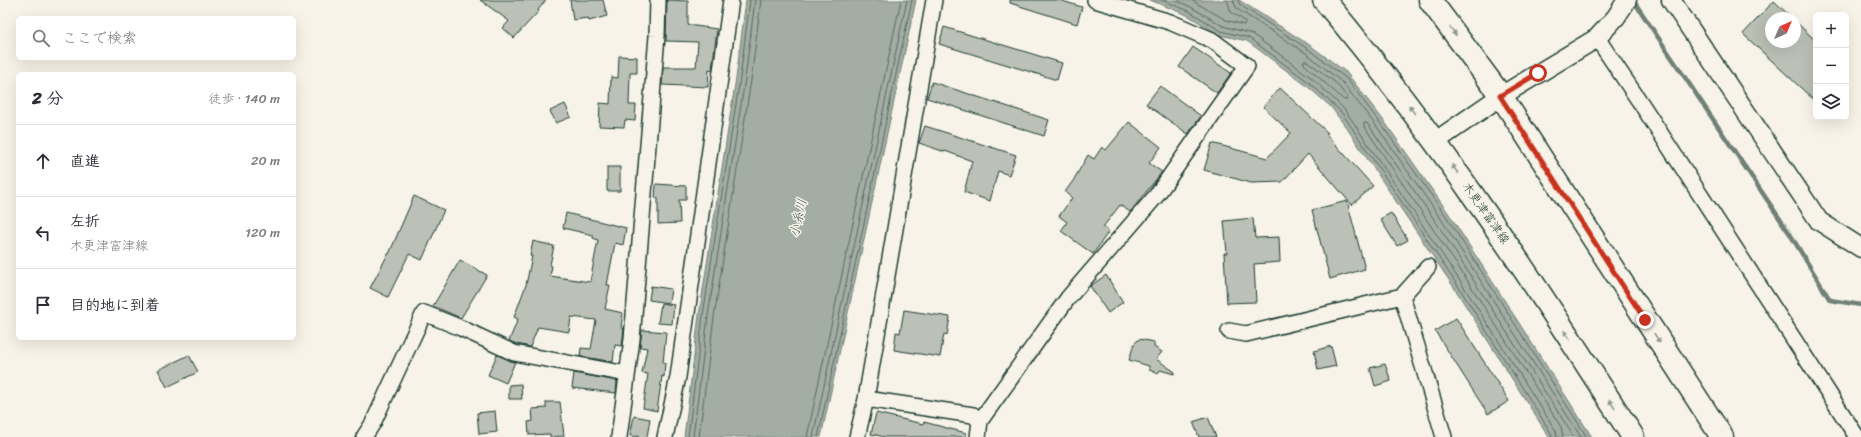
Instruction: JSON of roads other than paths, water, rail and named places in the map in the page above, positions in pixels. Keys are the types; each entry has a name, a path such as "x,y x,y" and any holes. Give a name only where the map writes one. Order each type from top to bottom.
{"main road":[{"name":"木更津富津線","path":"1324,0 1361,44 1436,141 1521,265 1632,437"},
{"path":"1430,0 1500,96 1722,437"}],"street":[{"path":"619,437 628,374 657,44 658,0"},
{"path":"665,437 678,377 731,0"},
{"path":"857,437 866,399 934,0"},
{"path":"978,437 980,421 1068,298 1156,196 1247,66 1212,40 1170,22 1095,0"},
{"path":"1671,0 1820,220 1861,248"},
{"path":"1436,141 1500,96 1597,38 1616,17 1625,3"},
{"path":"1597,38 1857,437"},
{"path":"1229,331 1246,334 1402,296 1428,267"},
{"path":"1402,296 1444,437"},
{"path":"364,437 373,423 424,312 514,354 628,374"},
{"path":"866,399 973,415 980,421"}],"water":[{"name":"小糸川","path":"746,0 916,0 821,437 684,437 699,315 736,78"},
{"path":"1150,0 1239,0 1311,46 1346,72 1384,121 1449,214 1592,437 1549,437 1455,289 1331,107 1307,86 1247,41 1220,35 1187,15"}],"waterway":[{"path":"1633,0 1790,234 1830,300 1861,305"}]}
